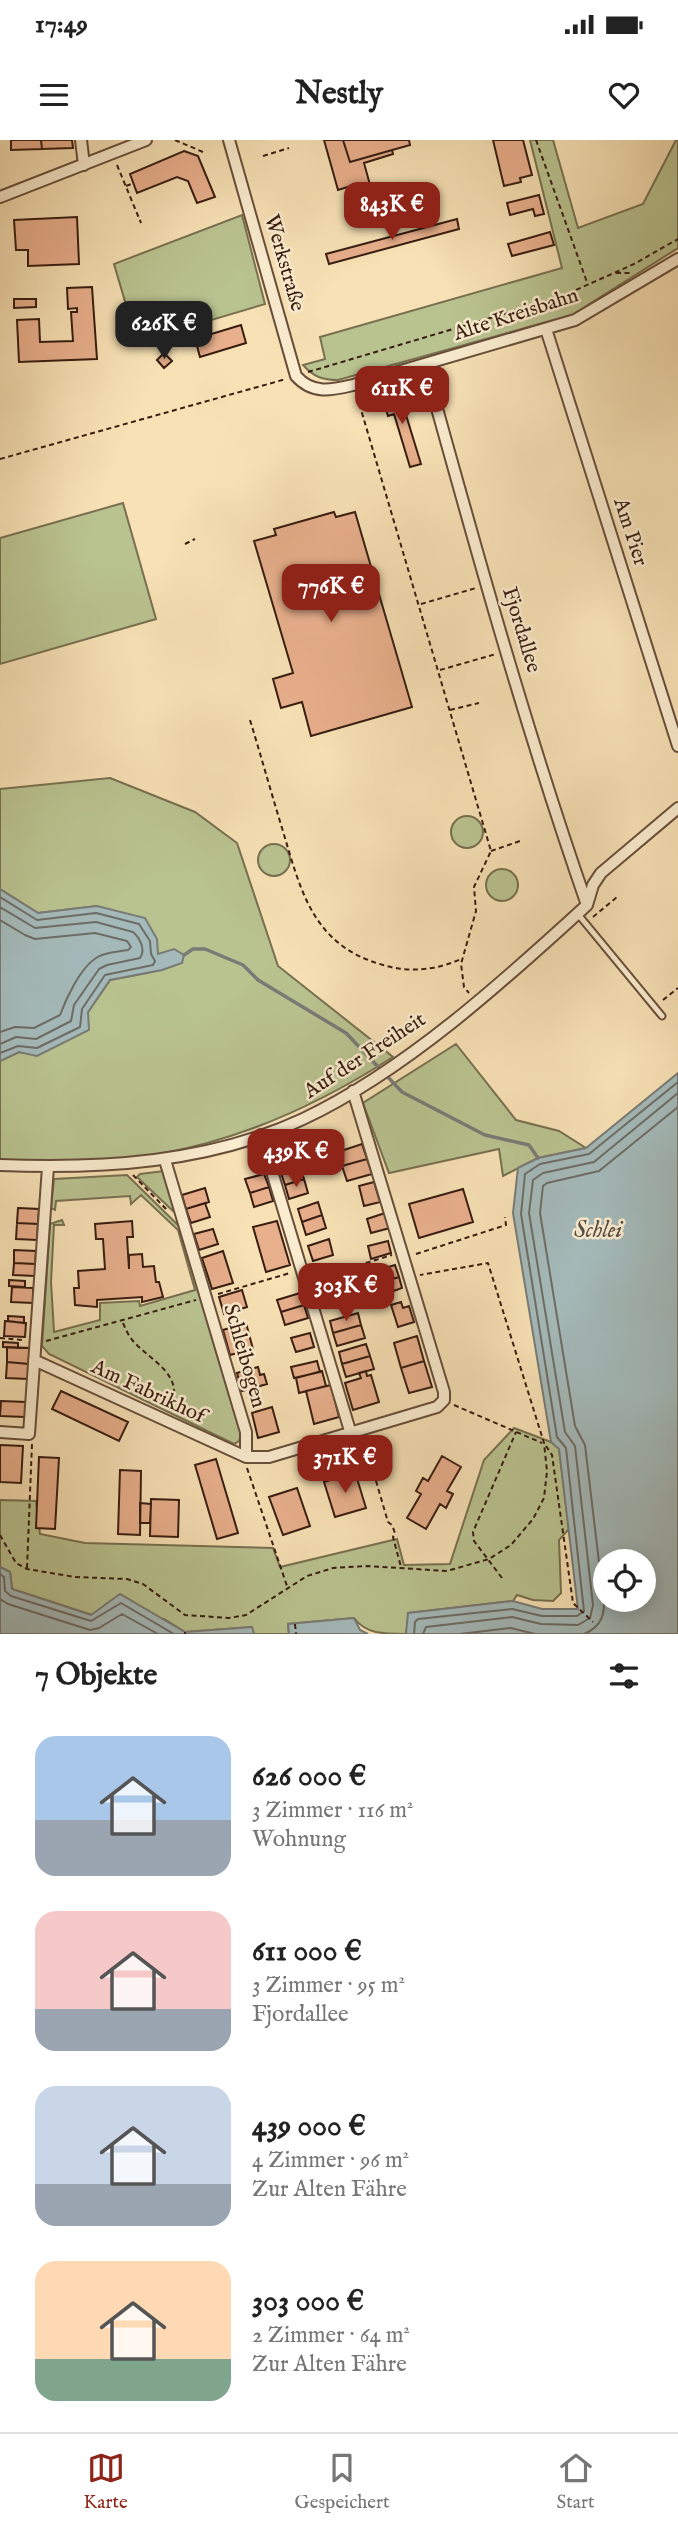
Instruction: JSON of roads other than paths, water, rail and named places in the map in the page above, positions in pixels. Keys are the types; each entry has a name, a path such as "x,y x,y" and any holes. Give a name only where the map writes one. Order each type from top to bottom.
{"street":[{"path":"81,140 84,165"},
{"path":"0,197 146,140"},
{"name":"Werkstraße","path":"229,140 296,376 302,383 314,389"},
{"name":"Alte Kreisbahn","path":"314,389 331,391 575,320 678,259"},
{"name":"Am Pier","path":"546,329 678,746"},
{"name":"Fjordallee","path":"425,365 487,585 561,829 587,905"},
{"path":"587,905 593,885 601,873 678,808"},
{"name":"Auf der Freiheit","path":"0,1165 109,1166 165,1160 261,1135 303,1119 370,1080 476,1003 587,905"},
{"path":"246,1457 269,1457 356,1433 437,1408 444,1400 444,1392 404,1255 353,1091"},
{"path":"261,1135 301,1270 356,1433"},
{"name":"Schleibogen","path":"165,1160 246,1432 246,1457"},
{"path":"0,1432 29,1434 48,1167"},
{"name":"Am Fabrikhof","path":"34,1360 246,1457"}],"lane":[{"path":"577,913 662,1016"}],"water":[{"path":"0,889 38,913 97,906 145,918 157,939 158,954 174,949 184,955 182,963 162,970 110,980 88,1012 89,1030 37,1056 19,1052 0,1061"},
{"name":"Schlei","path":"678,1073 678,1634 406,1634 408,1613 513,1601 542,1609 578,1609 559,1449 551,1442 513,1213 518,1168 538,1158 586,1148"},
{"path":"0,1567 10,1572 12,1589 91,1615 120,1594 185,1632 252,1627 254,1634 0,1634"},
{"path":"354,1618 360,1630 368,1634 289,1634 288,1624"}],"waterway":[{"path":"184,955 193,949 205,949 243,965 258,980 346,1033 402,1092 485,1135 529,1145 538,1158"}]}
